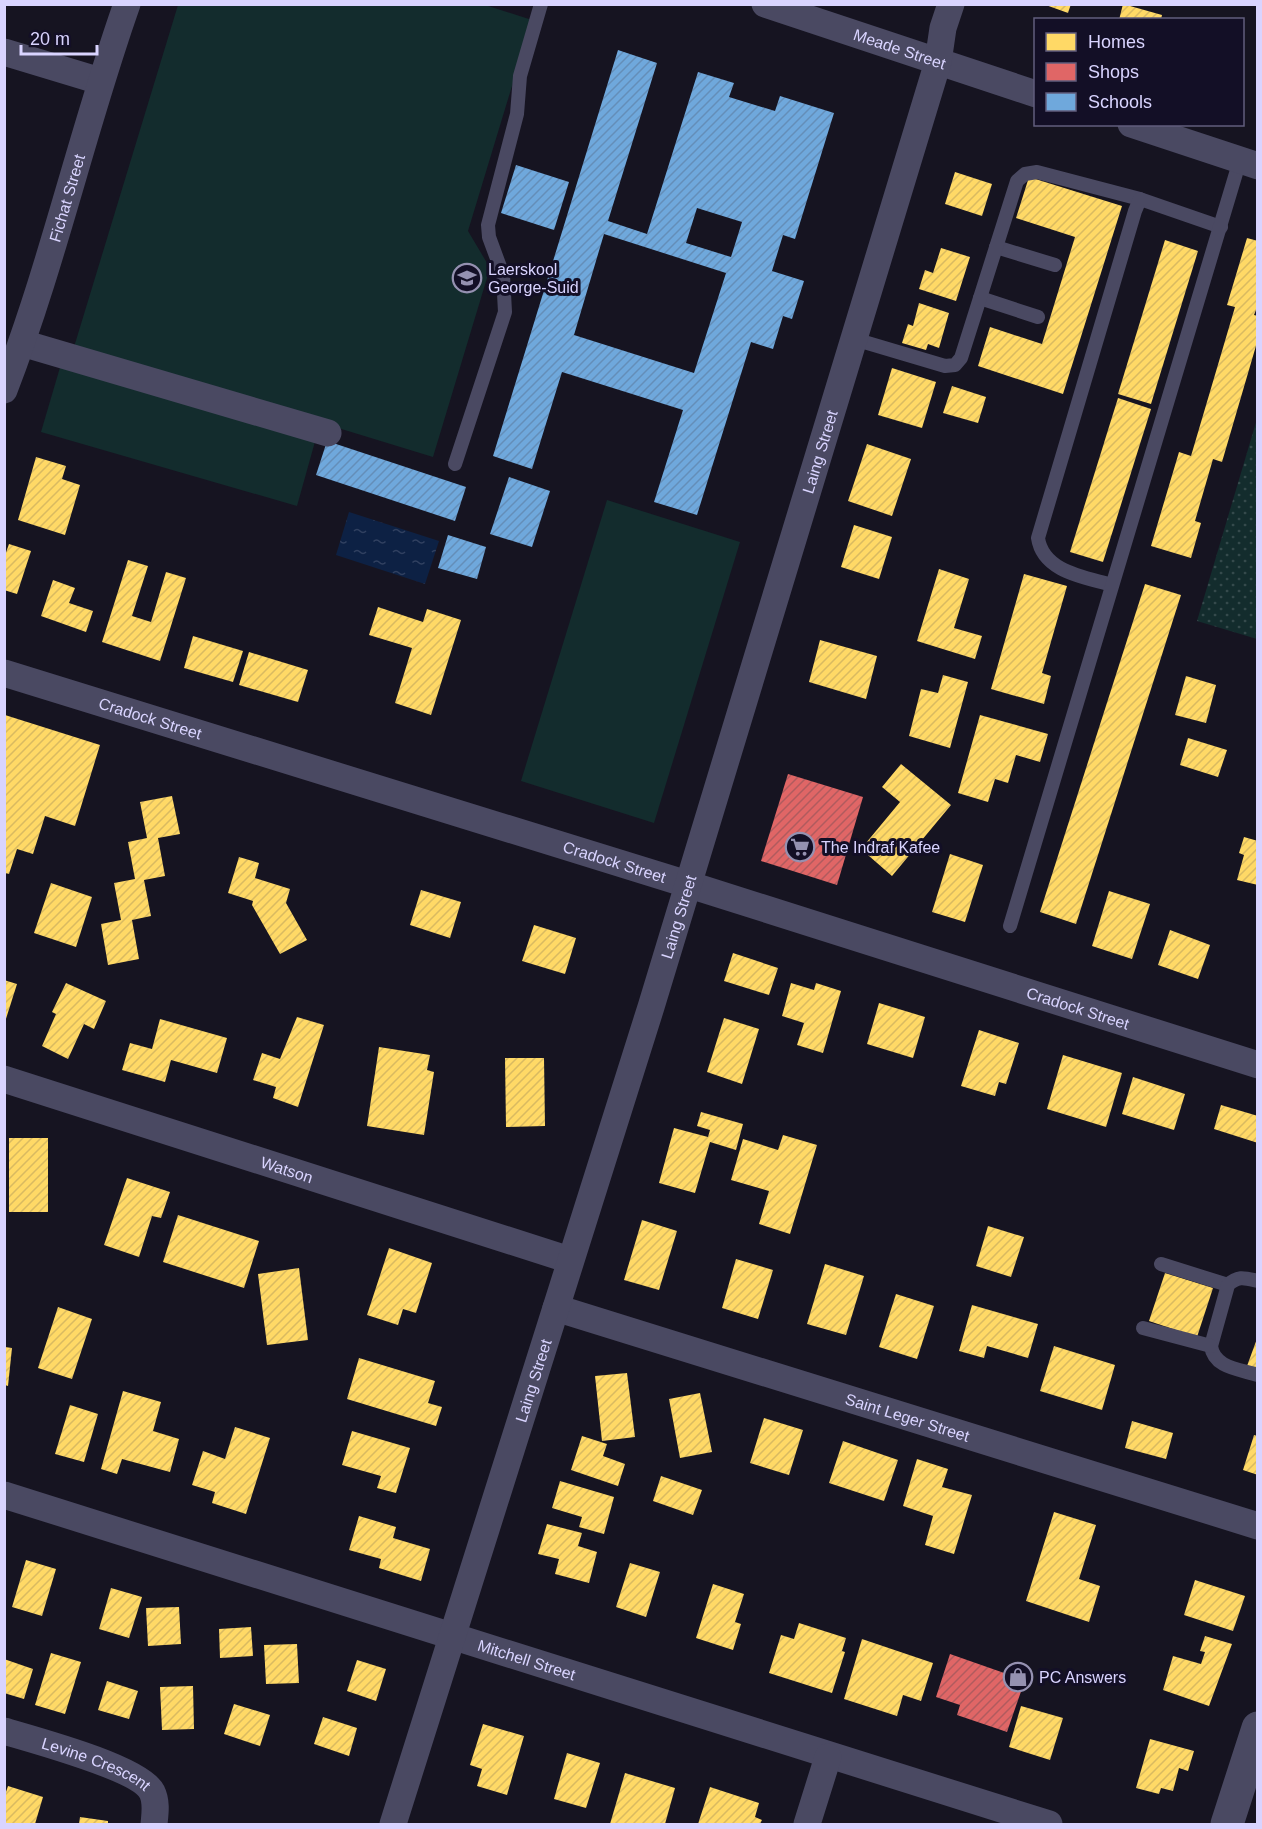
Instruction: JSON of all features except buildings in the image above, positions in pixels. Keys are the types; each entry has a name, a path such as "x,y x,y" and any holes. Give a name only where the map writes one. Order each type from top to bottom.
{"street":[{"name":"Fichat Street","path":"4,390 22,344 100,81 127,4"},
{"name":"Meade Street","path":"765,4 1034,94"},
{"name":"Laing Street","path":"393,1824 687,885 938,62 943,28 951,4"},
{"path":"4,52 100,81"},
{"path":"1137,126 1249,163"},
{"path":"22,344 328,433"},
{"name":"Cradock Street","path":"4,673 1257,1065"},
{"name":"Watson","path":"4,1079 570,1260"},
{"name":"Saint Leger Street","path":"556,1308 1257,1526"},
{"name":"Mitchell Street","path":"4,1495 452,1634 828,1756 1049,1824"},
{"path":"1227,1824 1257,1728"},
{"name":"Levine Crescent","path":"4,1731 130,1773 152,1793 155,1804 154,1824"},
{"path":"807,1824 828,1756"}],"lane":[{"path":"455,464 506,312 502,275 489,237 488,225 517,114 520,76 541,4"},
{"path":"1010,926 1221,227 1249,163"},
{"path":"854,339 945,366 955,365 961,358 1017,181 1025,174 1037,172 1140,199 1221,227"},
{"path":"1113,585 1061,568 1043,553 1038,538 1140,199"},
{"path":"996,247 1054,265"},
{"path":"980,298 1038,317"},
{"path":"1161,1264 1228,1285"},
{"path":"1257,1281 1241,1277 1234,1279 1228,1285 1211,1346 1213,1356 1220,1363 1257,1375"},
{"path":"1143,1328 1211,1346"}],"green space":[{"path":"482,4 532,20 468,231 490,268 433,457 74,347 178,5"},
{"path":"61,364 316,438 297,506 41,432"},
{"path":"1257,419 1257,639 1197,621"},
{"path":"607,500 740,542 654,823 521,781"}],"water":[{"path":"349,512 439,541 425,584 336,555"}],"place":[{"name":"Laerskool George-Suid","path":"467,278"},
{"name":"The Indraf Kafee","path":"800,847"},
{"name":"PC Answers","path":"1018,1677"}]}
